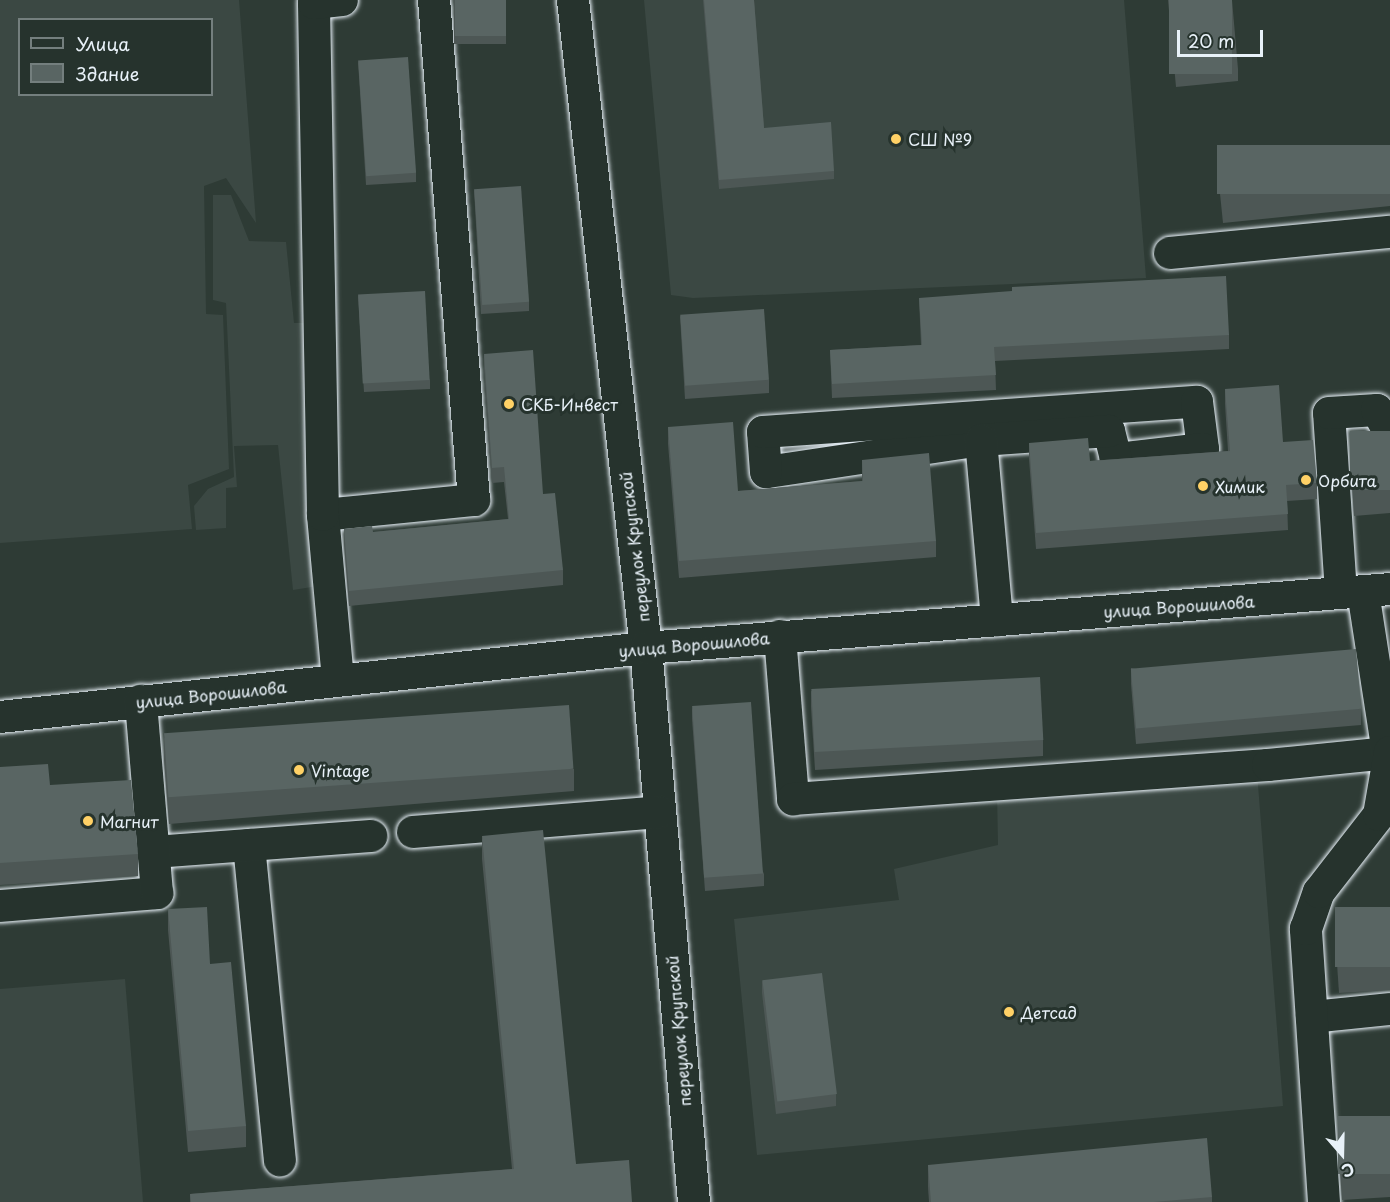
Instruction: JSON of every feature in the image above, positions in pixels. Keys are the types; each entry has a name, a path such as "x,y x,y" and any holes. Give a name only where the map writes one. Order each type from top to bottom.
{"street":[{"path":"338,680 323,515 314,3 342,0"},
{"path":"323,515 474,500 434,0"},
{"name":"переулок Крупской","path":"573,0 646,648 694,1202"},
{"path":"1170,253 1390,232"},
{"path":"1197,402 1203,449 1116,459 1109,431 981,440 766,472 763,432 1197,402"},
{"path":"1324,1202 1306,929 1319,892 1379,815 1389,752 1365,591 1329,413 1377,410 1390,433"},
{"path":"981,440 997,620"},
{"name":"улица Ворошилова","path":"0,717 646,648 1365,591"},
{"path":"780,636 794,799 1389,752"},
{"path":"0,906 156,893 141,701"},
{"path":"413,832 659,812"},
{"path":"153,852 371,836"},
{"path":"249,845 280,1160"},
{"path":"1312,1017 1390,1009"}],"shaded area":[{"path":"0,0 239,0 256,223 226,178 204,186 206,314 223,315 229,469 188,485 192,529 0,543"},
{"name":"СШ №9","path":"644,0 1124,0 1146,278 693,298 671,295"},
{"path":"213,195 231,195 249,241 286,242 294,323 304,323 318,586 293,590 278,445 234,446 237,487 226,488 226,528 196,530 194,506 208,489 234,477 226,303 213,300"},
{"name":"Детсад","path":"1257,772 1283,1106 757,1155 734,919 899,900 894,869 998,845 997,792"},
{"path":"125,979 143,1202 0,1202 0,989"}],"building":[{"path":"455,0 506,0 506,36 455,36"},
{"path":"704,0 754,0 764,128 831,122 834,171 719,180"},
{"path":"1169,0 1232,0 1232,74 1169,74"},
{"path":"408,57 416,173 366,176 358,60"},
{"path":"1217,145 1390,145 1390,194 1217,194"},
{"path":"521,186 529,302 482,305 474,189"},
{"path":"1226,276 1229,335 994,347 996,375 832,384 830,350 922,345 919,298 1012,291 1012,287"},
{"path":"425,291 430,380 363,383 358,295"},
{"path":"764,309 769,380 685,386 680,315"},
{"path":"533,350 543,494 555,493 563,570 349,591 344,529 372,526 373,532 509,519 504,467 492,468 484,354"},
{"path":"1279,385 1283,442 1313,440 1317,483 1286,485 1288,514 1036,533 1029,443 1088,438 1090,461 1230,451 1225,389"},
{"path":"733,422 738,491 863,481 862,460 929,453 936,541 679,561 668,427"},
{"path":"1350,431 1390,431 1390,490 1350,490"},
{"path":"1356,649 1361,709 1136,728 1131,669"},
{"path":"1040,677 1043,740 815,752 811,689"},
{"path":"751,702 763,874 704,878 692,706"},
{"path":"569,705 573,769 168,797 164,733"},
{"path":"48,764 50,785 131,780 138,854 0,863 0,767"},
{"path":"543,830 576,1164 629,1160 632,1202 191,1202 190,1194 514,1169 482,836"},
{"path":"207,907 210,964 231,962 246,1126 188,1131 168,909"},
{"path":"1335,907 1390,907 1390,967 1335,967"},
{"path":"822,973 837,1094 777,1101 762,980"},
{"path":"1338,1116 1390,1116 1390,1174 1338,1174"},
{"path":"1207,1138 1212,1197 1154,1202 931,1202 928,1165"}],"place":[{"name":"СШ №9","path":"896,139"},
{"name":"СКБ-Инвест","path":"509,404"},
{"name":"Орбита","path":"1306,480"},
{"name":"Химик","path":"1203,486"},
{"name":"Vintage","path":"299,770"},
{"name":"Магнит","path":"88,821"},
{"name":"Детсад","path":"1009,1012"}]}
